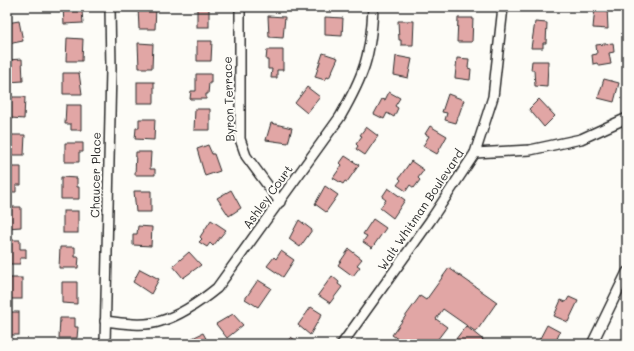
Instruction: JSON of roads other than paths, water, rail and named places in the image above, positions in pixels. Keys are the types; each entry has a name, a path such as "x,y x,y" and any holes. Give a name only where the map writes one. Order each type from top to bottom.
{"street":[{"name":"Chaucer Place","path":"105,344 111,69 110,7"},
{"name":"Byron Terrace","path":"240,7 240,139 246,156 280,202"},
{"name":"Ashley Court","path":"105,321 137,324 161,322 196,304 217,288 340,117 355,91 366,66 372,38 373,7"},
{"name":"Walt Whitman Boulevard","path":"342,344 430,221 475,153 494,97 503,7"},
{"path":"475,153 530,150 582,139 627,118"},
{"path":"592,344 627,272"}]}
